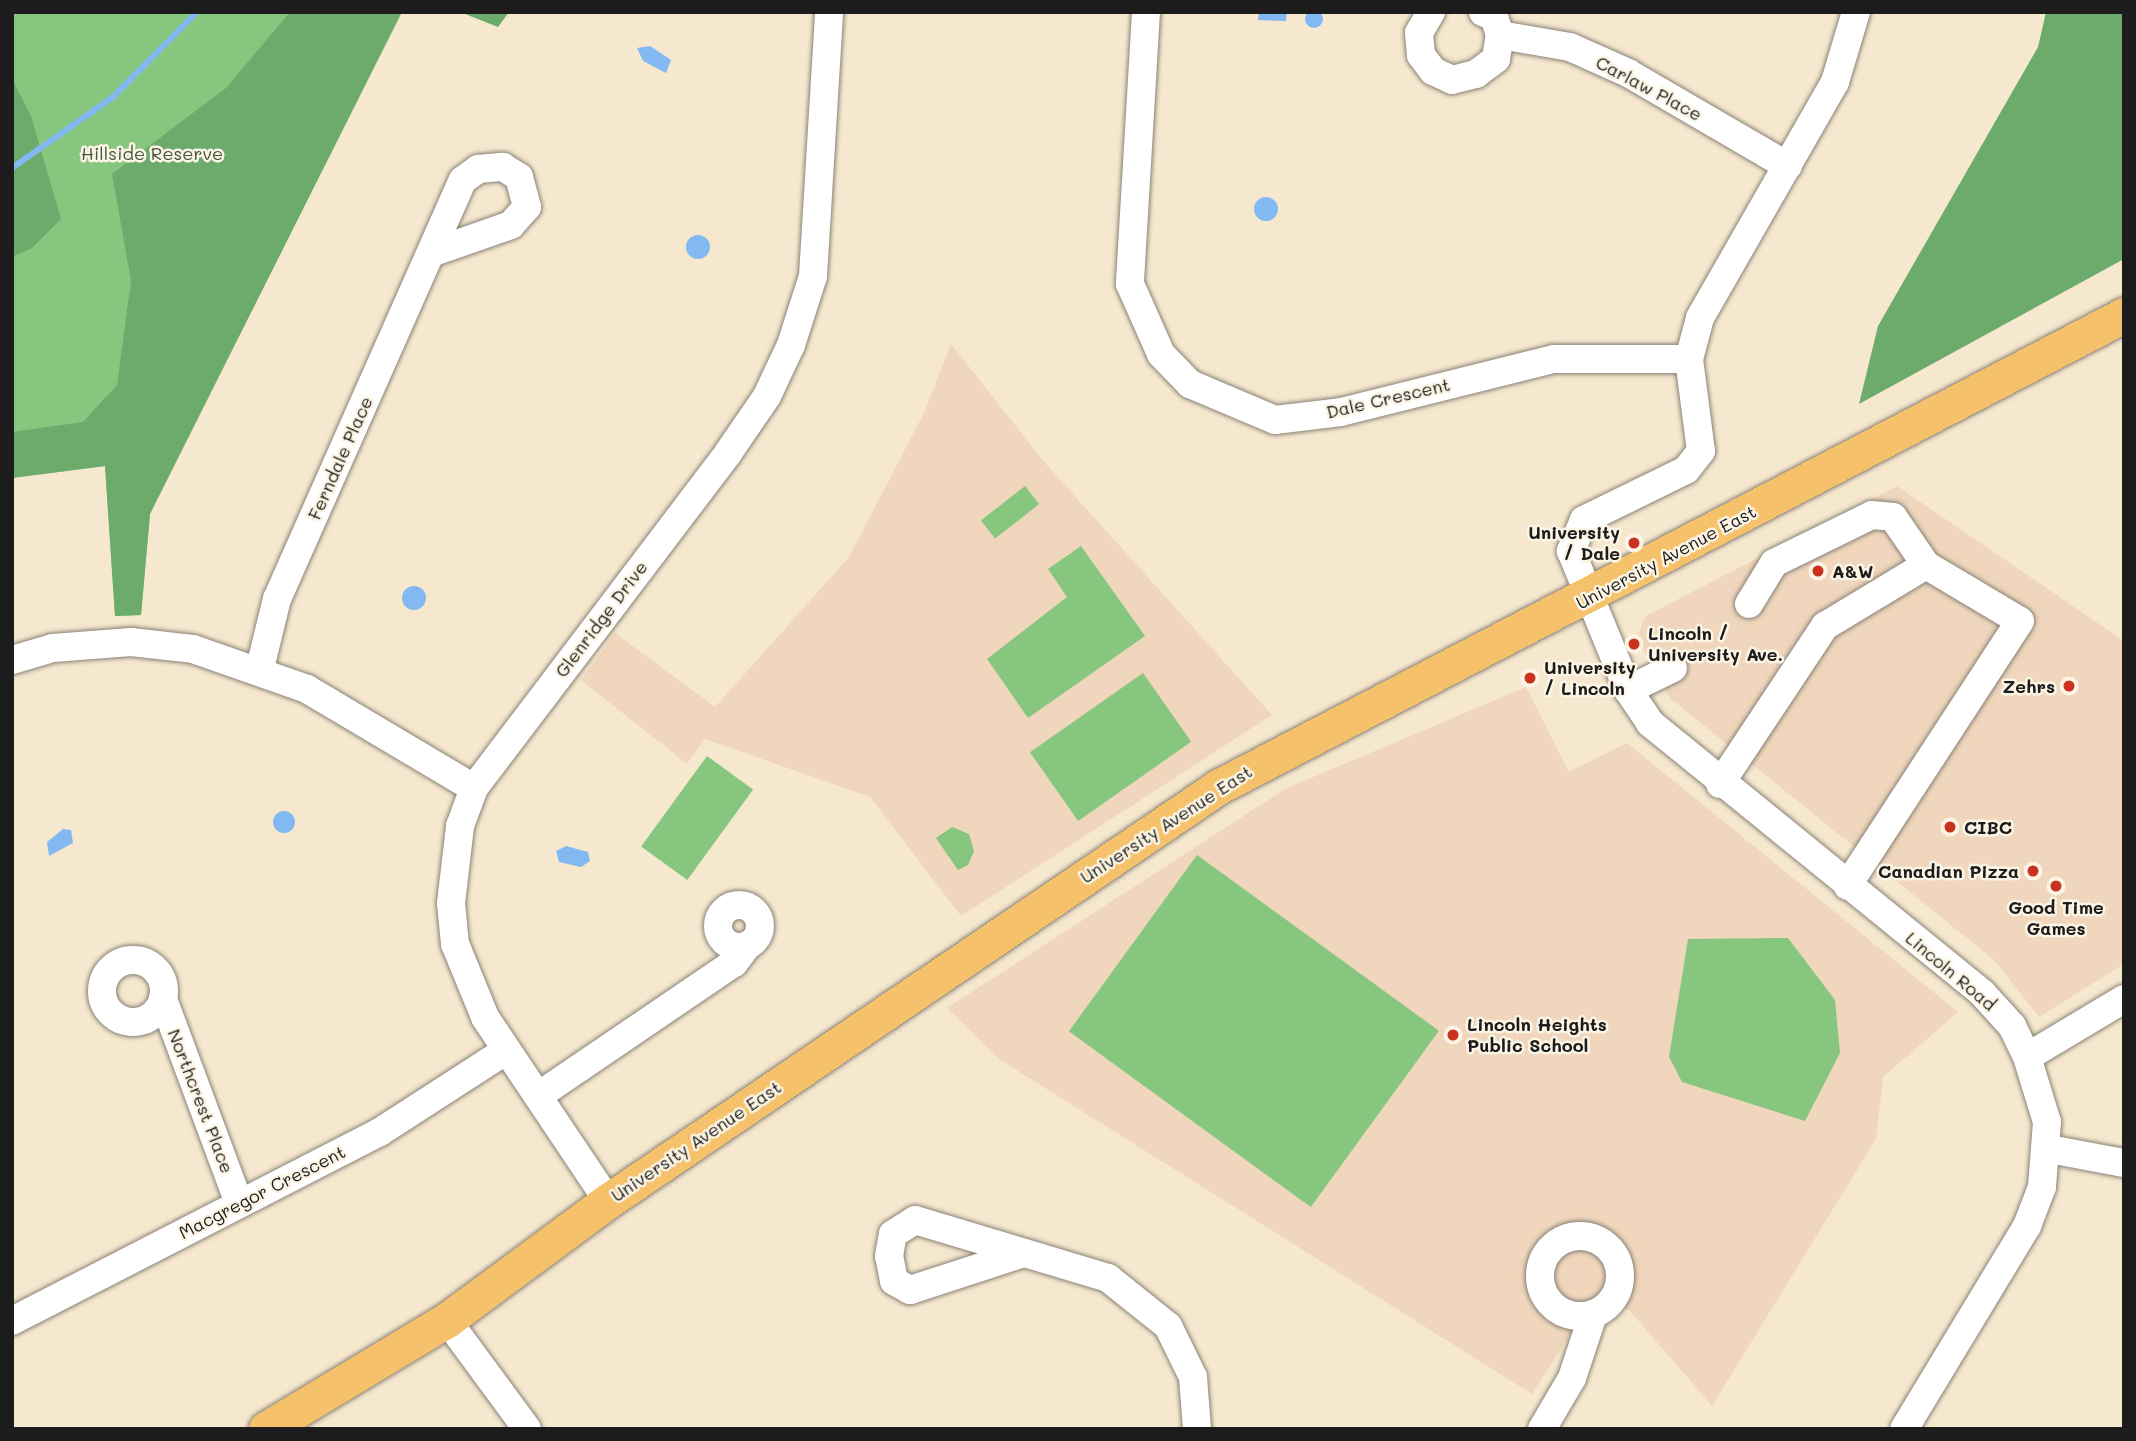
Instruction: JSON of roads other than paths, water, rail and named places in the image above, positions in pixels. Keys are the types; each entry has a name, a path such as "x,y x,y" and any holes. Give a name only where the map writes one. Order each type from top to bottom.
{"main road":[{"name":"University Avenue East","path":"266,1429 447,1320 608,1201 1218,788 1590,598 2124,315"}],"street":[{"name":"Glenridge Drive","path":"608,1201 505,1051 455,944 455,863 474,788 728,453 767,396 792,345 813,276 829,12"},
{"name":"Dale Crescent","path":"1146,12 1130,284 1161,355 1189,384 1275,420 1341,412 1554,359 1689,359"},
{"path":"1431,12 1419,33 1421,55 1433,71 1452,80 1476,74 1496,59 1500,35 1494,17 1483,12"},
{"path":"1590,598 1570,551 1584,520 1686,470 1701,451 1689,359 1721,276 1835,82 1856,12"},
{"name":"Carlaw Place","path":"1500,35 1570,47 1628,72 1788,166"},
{"name":"Ferndale Place","path":"260,668 277,599 434,252"},
{"path":"1749,604 1774,564 1872,515 1893,517 1926,565 2020,621 1847,886"},
{"path":"1720,784 1825,626 1926,565"},
{"name":"Lincoln Road","path":"1590,598 1628,690 1650,723 1720,784 1982,993 2012,1026 2027,1057 2049,1149"},
{"path":"12,660 52,648 131,642 193,649 260,668 341,707 474,788"},
{"path":"1628,690 1673,668"},
{"path":"538,1096 734,962 747,946"},
{"name":"Northcrest Place","path":"163,999 239,1203"},
{"path":"2027,1057 2124,999"},
{"name":"Macgregor Crescent","path":"12,1321 380,1132 505,1051"},
{"path":"1904,1429 2026,1226 2049,1149 2124,1163"},
{"path":"1024,1253 1108,1278 1168,1326 1193,1377 1197,1429"},
{"path":"1542,1429 1572,1378 1593,1315"},
{"path":"447,1320 527,1429"}],"water":[{"path":"1314,10 1320,13 1323,19 1320,25 1314,28 1308,25 1305,19 1308,13"},
{"path":"1259,12 1287,12 1286,21 1258,20"},
{"path":"650,46 671,60 666,73 643,61 637,48"},
{"path":"1266,197 1277,204 1278,209 1271,220 1266,221 1255,214 1254,209 1261,198"},
{"path":"698,235 706,239 710,247 706,255 698,259 690,255 686,247 690,239"},
{"path":"414,586 425,593 426,598 419,609 414,610 403,603 402,598 409,587"},
{"path":"284,811 292,814 295,822 292,830 284,833 276,830 273,822 276,814"},
{"path":"63,829 71,830 73,843 49,856 47,842"},
{"path":"566,846 588,852 590,861 581,867 559,862 556,851"}],"waterway":[{"path":"12,168 113,97 197,12"}],"place":[{"name":"University / Dale","path":"1634,543"},
{"name":"A&W","path":"1818,571"},
{"name":"Lincoln / University Ave.","path":"1634,644"},
{"name":"University / Lincoln","path":"1530,678"},
{"name":"Zehrs","path":"2069,686"},
{"name":"CIBC","path":"1950,827"},
{"name":"Canadian Pizza","path":"2033,871"},
{"name":"Good Time Games","path":"2056,886"},
{"name":"Lincoln Heights Public School","path":"1453,1035"}],"park label":[{"name":"Hillside Reserve","path":"152,153"}]}
